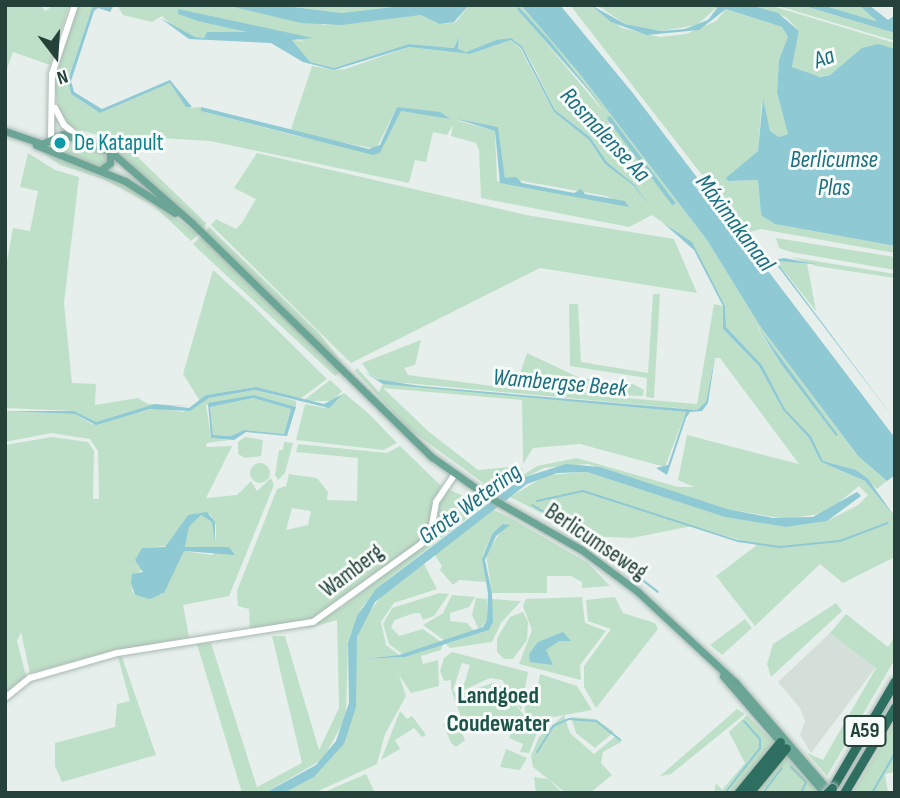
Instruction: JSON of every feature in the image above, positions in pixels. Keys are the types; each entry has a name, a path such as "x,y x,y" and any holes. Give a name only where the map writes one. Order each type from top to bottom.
{"highway":[{"name":"A59","path":"830,790 895,681"},
{"name":"A59","path":"844,792 895,706"},
{"path":"738,793 785,743"},
{"path":"749,793 785,743"}],"main road":[{"path":"5,133 45,144 51,138 62,134 110,151 196,228 394,425 455,474"},
{"path":"5,133 100,170 142,190 196,228"},
{"path":"51,138 53,152"},
{"path":"100,170 110,163 110,151"},
{"name":"Berlicumseweg","path":"455,474 613,572 705,654 830,790"}],"street":[{"path":"51,138 52,74 75,5"},
{"path":"52,96 61,122 83,140"},
{"name":"Wamberg","path":"5,698 23,682 43,673 117,653 313,622 421,544 431,531 436,502 455,474"}],"shaded area":[{"path":"830,633 876,667 811,753 800,735 805,721 800,708 778,682"}],"green space":[{"path":"5,5 39,5 46,11 53,5 69,5 50,65 13,52 5,74"},
{"path":"77,5 93,5 68,80 71,94 100,113 170,83 191,108 201,107 201,111 293,135 380,153 401,111 448,117 397,107 376,149 290,132 312,66 334,70 345,69 409,47 470,54 511,40 496,40 466,52 458,50 459,37 454,48 409,44 334,68 310,62 291,39 305,42 289,35 178,14 247,32 246,35 207,32 204,38 195,37 177,30 162,16 152,22 123,15 117,5 225,5 325,25 421,15 443,24 456,22 469,5 521,5 579,73 707,240 760,326 857,455 887,481 877,489 856,470 823,461 811,436 785,409 762,365 726,327 725,306 691,242 652,215 629,227 481,198 479,150 476,143 451,136 453,125 447,135 433,132 426,162 415,160 409,183 210,141 94,134 74,128 60,117 54,84","holes":["520,8 577,74 603,111 518,9","511,40 522,46 555,110 590,137 607,162 635,185 651,210 634,186 605,164 589,140 554,112 520,48","456,120 498,127 505,178 606,196 629,206 497,181 495,131","757,327 838,435 781,364"]},
{"path":"278,5 409,5 342,13"},
{"path":"570,5 591,5 622,28 660,37 686,34 716,21 726,9 782,27 789,37 779,60 777,93 788,134 779,137 770,131 762,101 758,151 727,181 758,180 761,215 786,226 895,246 895,253 761,229 747,233"},
{"path":"597,5 717,7 697,25 661,31 625,24"},
{"path":"750,5 769,5 895,43 895,49 863,48 830,75 816,77 792,67 799,31 786,17"},
{"path":"775,5 801,5 895,33 895,41"},
{"path":"822,5 859,5 879,21 878,23"},
{"path":"56,136 105,150 110,158 101,168 53,149"},
{"path":"119,139 206,223 203,230 109,149"},
{"path":"35,147 125,182 199,234 191,241 154,206 103,179 60,165"},
{"path":"28,153 55,170 79,177 64,303 72,383 96,384 95,405 138,398 148,404 194,406 149,406 96,422 74,411 5,408 5,272 13,228 30,231 38,191 20,187"},
{"path":"257,153 526,215 674,239 697,293 540,268 351,363 211,225 216,219 236,229 242,223 256,199 234,188"},
{"path":"209,227 319,333 347,369 205,232"},
{"path":"202,236 340,373 335,376 199,250 193,244"},
{"path":"776,238 895,257 895,270 791,252 779,248"},
{"path":"791,257 895,274 895,278 816,266"},
{"path":"784,259 807,263 816,311 776,261"},
{"path":"213,270 327,379 300,399 256,387 206,395 200,401 183,374"},
{"path":"653,294 660,294 654,398 646,397 647,378 570,366 569,304 578,304 581,362 648,373"},
{"path":"714,304 723,306 723,329 759,366 783,410 809,438 821,462 865,481 895,517 895,557 843,583 820,564 755,626 716,576 757,545 692,526 632,538 586,536 510,497 547,475 587,472 726,517 786,527 827,521 858,505 868,495 859,486 826,513 786,519 727,509 588,464 544,468 500,490 537,466 577,458 678,487 694,487 678,480 687,435 799,464 720,358 715,358 706,402 698,410 384,381 370,375 362,363 421,340 415,365 404,368 408,375 515,389 527,353 580,378 633,384 644,390 643,396 580,394 697,404"},
{"path":"357,368 379,392 383,384 392,383 686,412 665,467 580,444 533,448 523,464 522,400 383,388 428,431 478,470 519,466 523,470 493,490 409,429 355,371"},
{"path":"330,380 342,391 333,401 303,401"},
{"path":"255,390 296,401 296,407 254,395 206,405 211,438 229,440 207,443 206,447 232,446 206,498 237,495 251,481 257,491 271,478 274,485 229,596 183,605 189,637 108,652 30,673 21,632 17,641 26,676 5,693 5,445 52,437 88,442 94,451 93,499 99,499 98,451 90,439 51,433 5,442 5,411 75,414 92,424 156,408 183,412 209,398","holes":["210,514 216,525 216,541 212,522 201,515 189,527 185,547 225,547 212,555 184,551 162,595 136,596 132,591 135,575 143,569 136,560 143,548 166,546 188,515"]},
{"path":"344,393 397,443 383,450 296,440 305,404 325,408"},
{"path":"253,398 291,409 284,434 244,430 231,436 213,435 210,407"},
{"path":"245,437 263,440 261,456 245,458 238,454 238,442"},
{"path":"284,442 293,443 285,473 278,480 275,475 279,450 283,450"},
{"path":"298,444 387,453 400,446 441,486 428,530 418,543 323,615 304,623 250,631 249,609 238,606 237,591 277,489 286,486 289,474 317,478 328,492 327,500 357,501 358,458 296,452","holes":["292,508 311,511 308,525 286,530"]},
{"path":"260,463 267,466 270,473 267,480 260,483 253,480 250,473 253,466"},
{"path":"448,489 511,518 588,563 610,586 582,588 582,582 571,576 547,576 547,593 492,593 486,554 507,522 492,534 483,554 486,582 459,580 453,585 440,570 442,566 434,554 488,513 480,508 386,581 362,607 348,643 346,717 323,759 265,793 242,793 197,644 211,643 257,787 302,763 272,636 285,636 319,750 339,708 337,620 305,629 342,607 427,541 436,505"},
{"path":"423,562 437,589 394,603 381,622 386,645 399,655 363,659 405,657 443,644 441,650 421,656 423,664 438,660 439,686 411,693 399,675 406,696 385,734 377,764 314,793 284,793 314,777 344,744 357,637 364,619 383,594"},
{"path":"440,593 449,594 434,616 423,620 420,613 414,613 395,620 391,627 399,636 423,629 441,642 402,654 389,644 383,624 392,608"},
{"path":"452,595 475,597 469,607 450,613 450,621 467,623 475,632 445,641 423,625 443,613"},
{"path":"582,597 585,623 606,631 580,665 581,680 519,664 532,630 523,606 526,599"},
{"path":"615,597 623,613 655,623 658,629 596,708 584,687 584,666 611,629 588,621 586,600"},
{"path":"476,598 487,599 487,620 479,630 472,615"},
{"path":"491,599 521,601 501,623 492,642 450,648 446,644 489,630 493,622"},
{"path":"836,603 842,611 771,677 767,664 773,644"},
{"path":"523,612 528,622 527,640 513,659 504,659 497,652 497,638 510,617"},
{"path":"846,614 888,647 895,636 895,659 827,776 807,753 823,760 876,668 830,633"},
{"path":"745,619 752,628 722,655 710,645"},
{"path":"452,652 528,672 521,710 502,680 490,678 462,691 470,665 462,663 453,690 457,695 493,683 503,687 537,733 529,753 520,752 523,744 509,738 511,733 486,725 461,731 465,740 456,747 451,743 443,724 461,717 451,689 451,680 444,681 440,671 444,658"},
{"path":"118,657 122,657 156,755 62,782 55,766 55,743 115,727 117,704 130,701"},
{"path":"540,674 577,686 592,710 548,718 525,716 525,704 535,705"},
{"path":"737,709 745,714 671,774 660,776"},
{"path":"400,711 407,719 412,716 426,735 422,737 414,728 395,740 400,749 381,760"},
{"path":"564,715 570,733 594,754 616,736 621,742 603,752 601,763 612,775 590,793 566,793 533,767 531,756 539,737"},
{"path":"747,715 774,743 735,793 714,793 716,783 722,790 745,763 729,732"},
{"path":"571,717 596,719 614,732 595,748 576,733"},
{"path":"895,722 895,772 885,774 888,792 853,793"},
{"path":"506,749 527,758 520,770 500,767"},
{"path":"787,757 818,793 753,793 782,758"},
{"path":"366,774 375,793 322,793"},
{"path":"534,777 548,779 563,793 536,793"}],"water":[{"path":"93,5 114,5 110,12 98,8 94,11 71,81 74,92 102,109 170,80 192,107 186,107 170,83 100,113 71,94 68,80"},
{"path":"225,5 278,5 342,13 409,5 469,5 454,22 440,24 421,15 341,25 301,23"},
{"path":"521,5 560,5 632,92 895,438 895,475 887,481 858,456 760,326 707,240 579,73"},
{"name":"Berlicumse Plas","path":"591,5 625,24 661,31 685,29 708,20 717,8 712,5 750,5 778,13 799,31 792,67 820,77 830,75 862,48 878,44 895,49 895,246 775,224 761,215 758,180 728,181 726,178 758,151 763,99 770,131 779,137 788,134 777,93 779,60 788,37 782,27 726,9 699,30 647,35 611,22"},
{"path":"801,5 822,5 878,22 859,5 869,5 888,20 895,15 895,33"},
{"path":"519,7 550,41 605,109 517,9"},
{"path":"178,9 313,38 292,40 310,62 334,68 409,44 454,48 459,37 458,49 466,52 496,40 511,38 522,46 555,110 590,137 607,162 635,185 651,209 634,186 605,164 589,140 554,112 521,48 511,40 470,54 409,47 334,70 303,62 271,43 189,39 160,18 195,37 204,38 207,32 247,32 198,21 178,14"},
{"path":"201,107 369,149 380,145 397,107 440,112 450,119 401,111 380,153 373,155 201,111"},
{"path":"610,116 676,203 672,205 607,118"},
{"path":"457,119 498,127 505,178 516,177 522,183 574,193 581,189 585,194 625,201 629,207 500,183 495,131"},
{"path":"662,222 692,242 725,306 726,327 762,365 785,409 811,436 823,461 856,470 868,479 895,517 865,481 821,462 809,438 783,410 759,366 723,329 723,306 694,250"},
{"path":"784,258 816,264 776,261 895,420 773,260"},
{"path":"758,327 838,435 836,436 781,364"},
{"path":"715,357 708,403 702,411 690,412 686,418 667,475 656,468 668,465 686,412 383,384 364,372 377,379 419,386 697,410 706,402"},
{"path":"256,387 324,404 343,394 329,408 255,390 209,398 190,411 150,409 96,425 75,414 5,411 74,411 96,422 155,404 189,408 206,395"},
{"path":"254,395 296,407 287,436 246,432 234,440 211,438 208,403","holes":["253,398 291,409 284,434 244,430 231,436 213,435 210,407"]},
{"path":"566,464 600,467 727,509 773,518 813,517 857,492 861,496 827,521 786,527 725,517 587,472 557,473 527,484 375,602 357,637 356,707 344,744 314,777 284,793 265,793 316,765 336,741 349,703 348,643 357,616 376,589 522,478"},
{"path":"207,512 215,522 215,542 212,522 201,515 189,527 185,547 229,547 235,555 184,551 164,593 150,599 135,595 131,583 132,574 143,572 135,560 142,548 165,547 188,515"},
{"path":"503,524 510,525 496,536 485,560 492,593 493,622 489,630 405,657 363,659 399,655 483,627 487,620 488,593 482,559 492,534"},
{"path":"563,632 571,641 559,641 546,650 553,665 530,662 529,654 538,642"}],"waterway":[{"path":"537,501 583,491 738,541 780,547 840,541 888,523"},
{"path":"532,505 586,536 658,592"},
{"path":"537,752 553,726 569,719 596,721 620,740"},
{"path":"725,793 760,748 760,739 744,721"},
{"path":"872,793 895,753"},
{"path":"791,767 806,782 801,793"},
{"path":"763,793 782,768"}],"place":[{"name":"De Katapult","path":"60,143"}],"district":[{"name":"Landgoed Coudewater","path":"498,710"}],"water label":[{"name":"Aa","path":"824,58"},
{"name":"Rosmalense Aa","path":"605,135"},
{"name":"Máximakanaal","path":"735,223"},
{"name":"Wambergse Beek","path":"560,383"},
{"name":"Grote Wetering","path":"470,504"}]}
